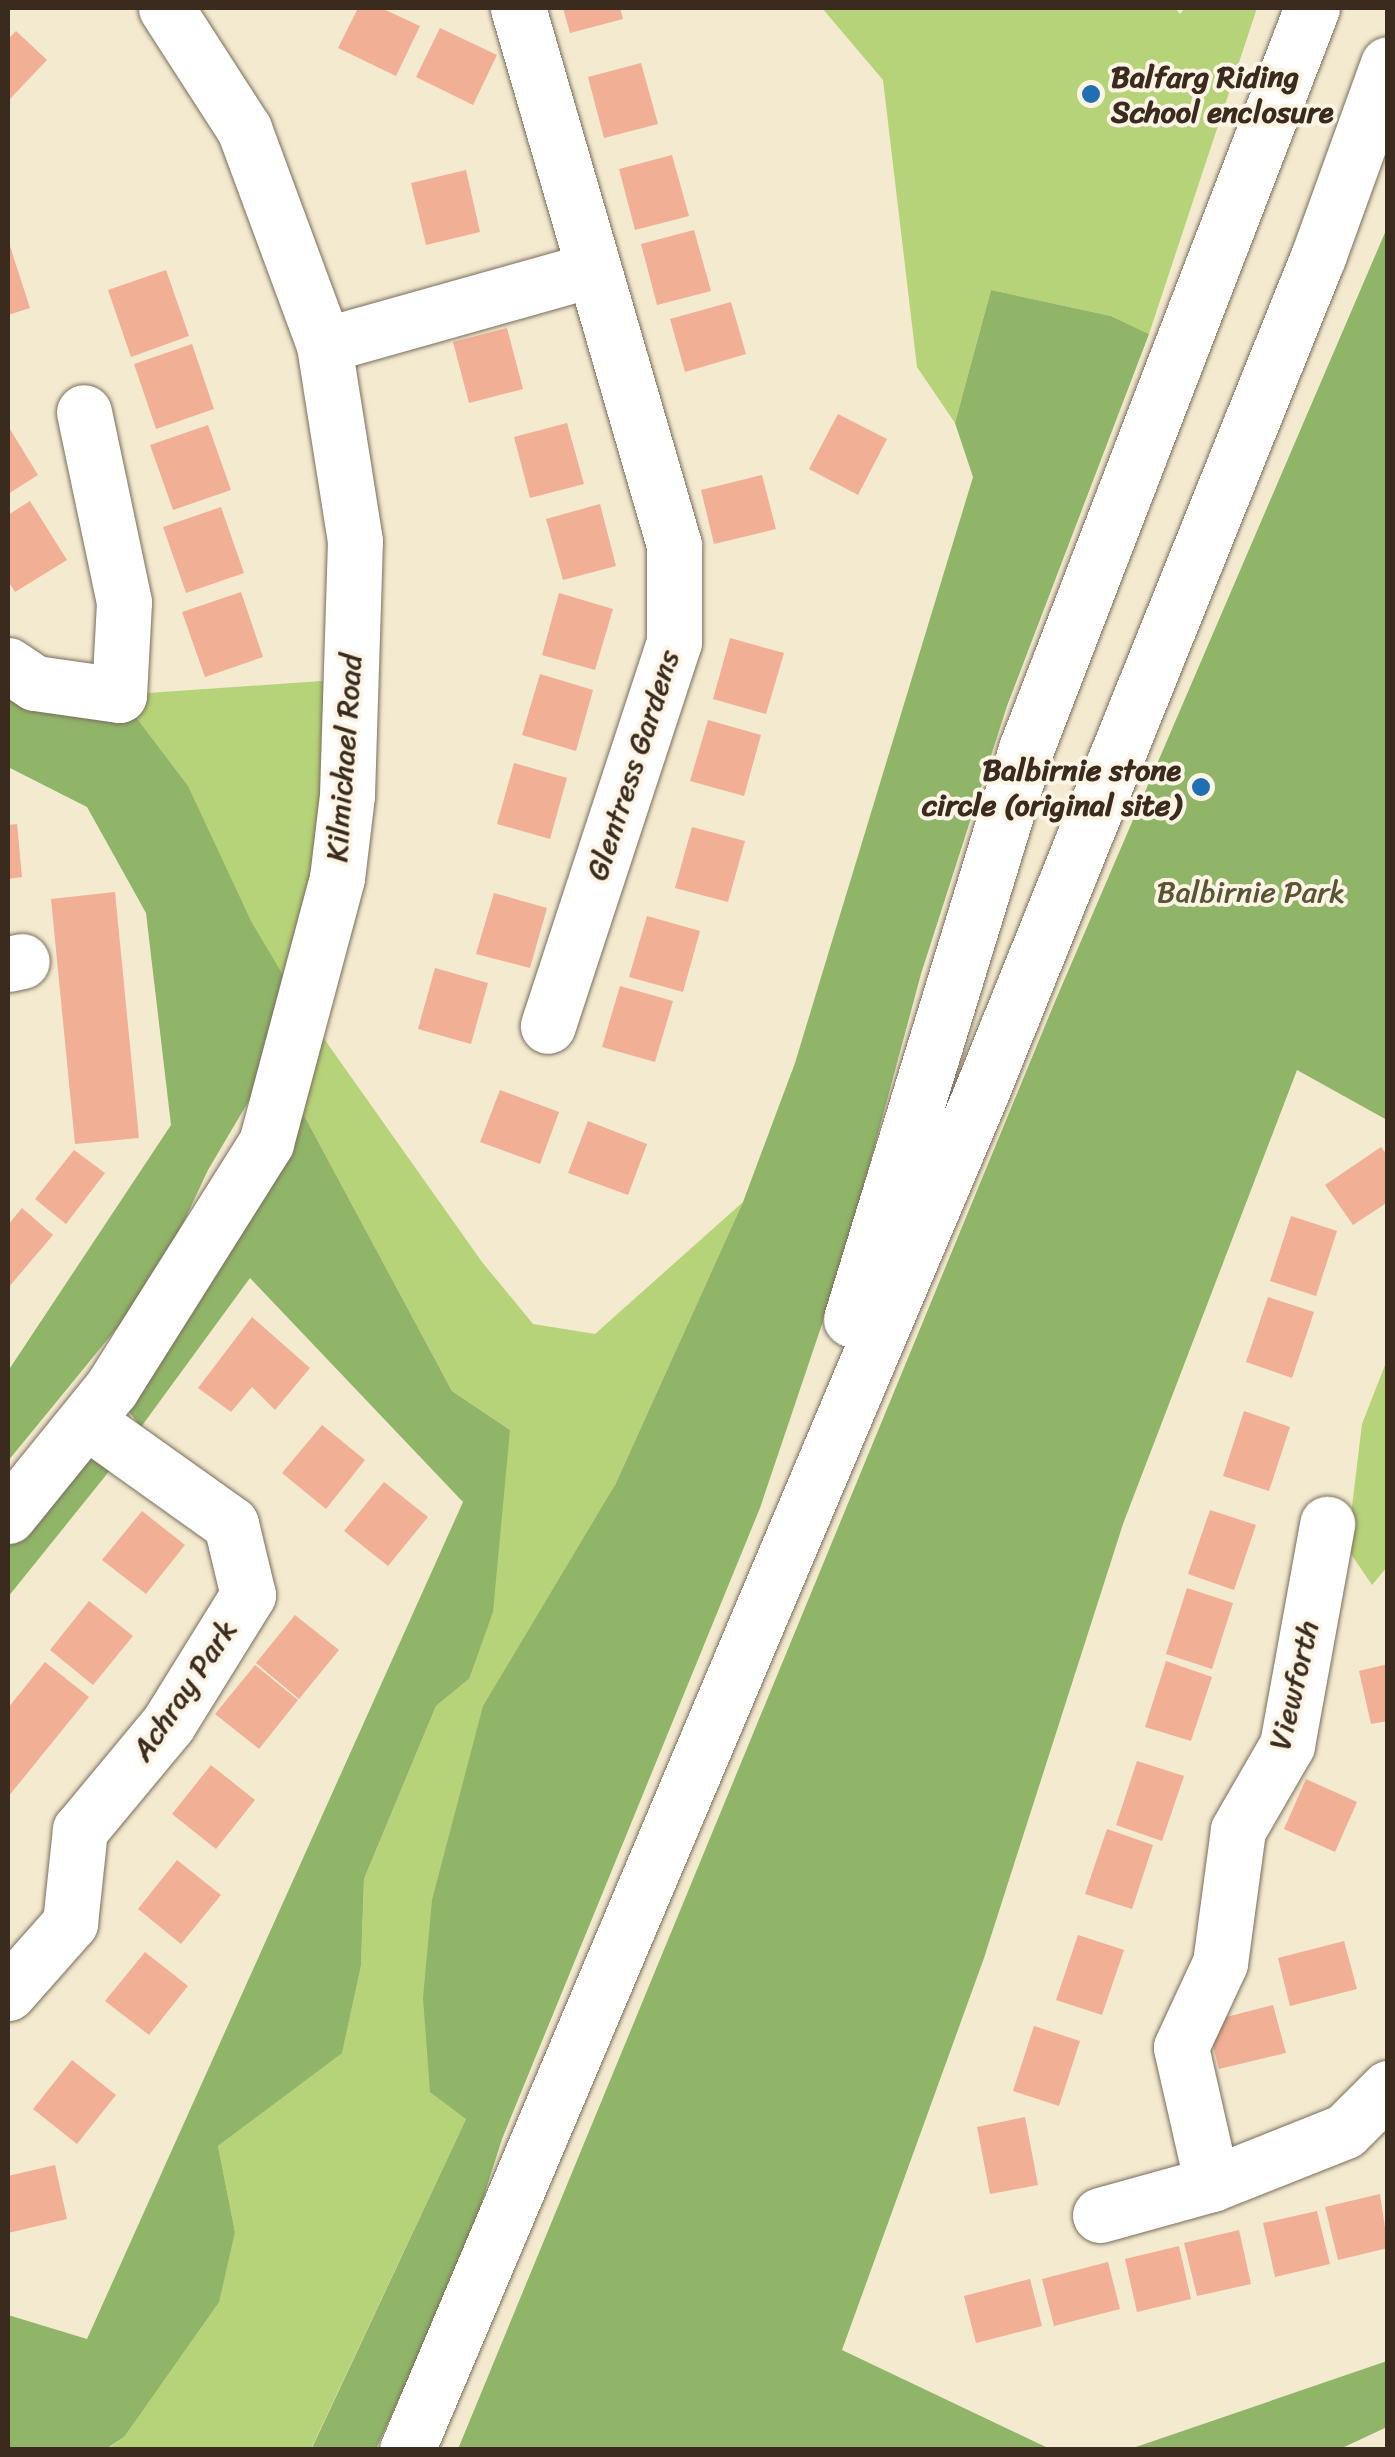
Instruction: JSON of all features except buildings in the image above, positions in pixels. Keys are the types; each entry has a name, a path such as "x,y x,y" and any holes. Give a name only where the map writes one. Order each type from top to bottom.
{"main road":[{"name":"Kilmichael Road","path":"8,1516 88,1422 266,1143 337,878 347,796 355,541 324,346 244,128 166,8"},
{"name":"Glentress Gardens","path":"518,8 590,270 674,545 674,642 548,1026"},
{"path":"777,1566 1026,749 1312,8"},
{"path":"408,2450 777,1566 981,1093 1318,257 1388,64"},
{"path":"324,346 590,270"},
{"path":"8,665 35,682 119,695 124,602 84,412"},
{"name":"Achray Park","path":"8,1994 70,1923 80,1830 168,1724 248,1595 230,1524 88,1422"},
{"name":"Viewforth","path":"1212,2184 1181,2047 1220,1963 1238,1830 1287,1745 1327,1524"},
{"path":"1100,2215 1212,2184 1344,2131 1388,2088"}],"green space":[{"path":"822,8 1175,8 1180,14 1185,8 1257,8 1149,334 1111,316 991,290 955,423 917,367 883,80"},
{"name":"Balbirnie Park","path":"1387,228 1387,1120 1297,1070 1123,1524 984,1958 842,2350 1050,2449 458,2449 1054,1004"},
{"path":"991,290 1111,316 1149,334 1007,706 921,974 845,1256 760,1508 502,2139 465,2255 376,2449 311,2450 466,2119 430,2092 423,1998 432,1900 483,1706 615,1485 743,1202 795,1063 973,477 955,423"},
{"path":"8,665 119,695 188,786 251,921 303,1009 208,1170 157,1279 8,1461 8,1371 171,1125 146,913 87,807 8,767"},
{"path":"351,679 303,1009 482,1262 533,1324 595,1334 743,1202 615,1485 466,2119 311,2449 106,2450 124,2437 235,2232 218,2146 342,2052 361,1966 364,1879 436,1706 469,1679 510,1430 452,1391 284,1078 302,1009 119,695"},
{"path":"284,1078 452,1391 510,1430 493,1612 469,1679 436,1706 364,1879 361,1966 342,2053 218,2146 235,2232 219,2302 124,2437 106,2449 8,2449 8,2315 87,2339 463,1502 250,1278 141,1427 111,1389"},
{"path":"1387,1360 1387,1567 1372,1585 1347,1548 1362,1424"},
{"path":"77,1435 119,1459 8,1597 8,1516"},
{"path":"1387,2361 1387,2427 1340,2449 1130,2449"}],"place":[{"name":"Balfarg Riding School enclosure","path":"1091,94"},
{"name":"Balbirnie stone circle (original site)","path":"1201,787"}]}
